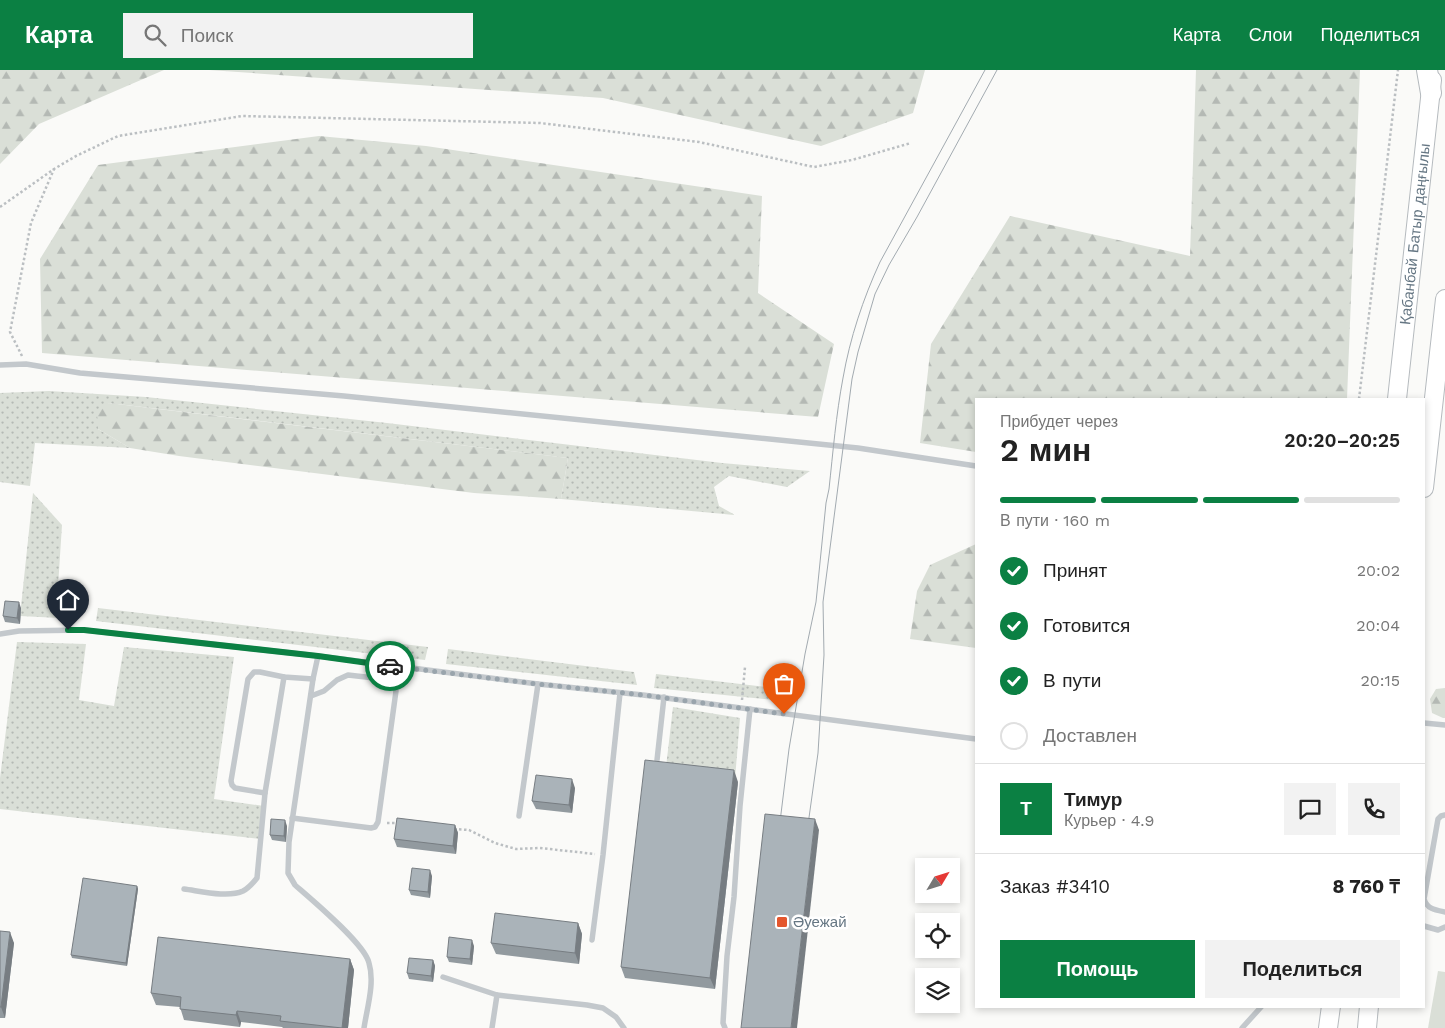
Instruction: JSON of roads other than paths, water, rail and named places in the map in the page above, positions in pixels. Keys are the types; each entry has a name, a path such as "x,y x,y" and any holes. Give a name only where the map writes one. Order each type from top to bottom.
{"highway":[{"path":"1427,70 1430,94"}],"main road":[{"name":"Қабанбай Батыр даңғылы","path":"1397,398 1434,70"},
{"path":"1425,479 1445,299"},
{"path":"1328,1028 1331,1008"},
{"path":"1367,1028 1369,1008"}],"lane":[{"path":"0,365 26,364 80,373 344,396 858,448 975,466"},
{"path":"0,634 19,631 84,630 620,692 975,738"},
{"path":"318,656 292,818 288,873 295,885 354,940 366,954 370,963 371,981 364,1028"},
{"path":"265,793 236,788 230,781 248,679 254,672 260,672 284,677 313,679"},
{"path":"292,818 371,828 374,828 378,822 396,691 393,685 383,679 348,675 337,680 324,691 311,696"},
{"path":"184,889 231,894 242,892 257,878 265,793 284,677"},
{"path":"519,816 538,684"},
{"path":"592,940 620,692"},
{"path":"657,760 664,698"},
{"path":"725,1028 723,1023 727,956 750,709"},
{"path":"1425,723 1445,725"},
{"path":"1425,893 1438,819 1441,816 1445,816"},
{"path":"1425,902 1430,908 1445,912"},
{"path":"1425,926 1438,930 1445,927"},
{"path":"443,977 497,995 604,1008 616,1017 624,1028"},
{"path":"492,1028 497,995"},
{"path":"1242,1028 1260,1008"}],"tram line":[{"path":"779,830 789,749 816,602 838,406 853,333 880,262 985,70"},
{"path":"807,832 818,753 824,655 823,602 852,379 858,352 875,294 889,265 997,70"}],"place":[{"name":"Әуежай","path":"782,922"}]}
